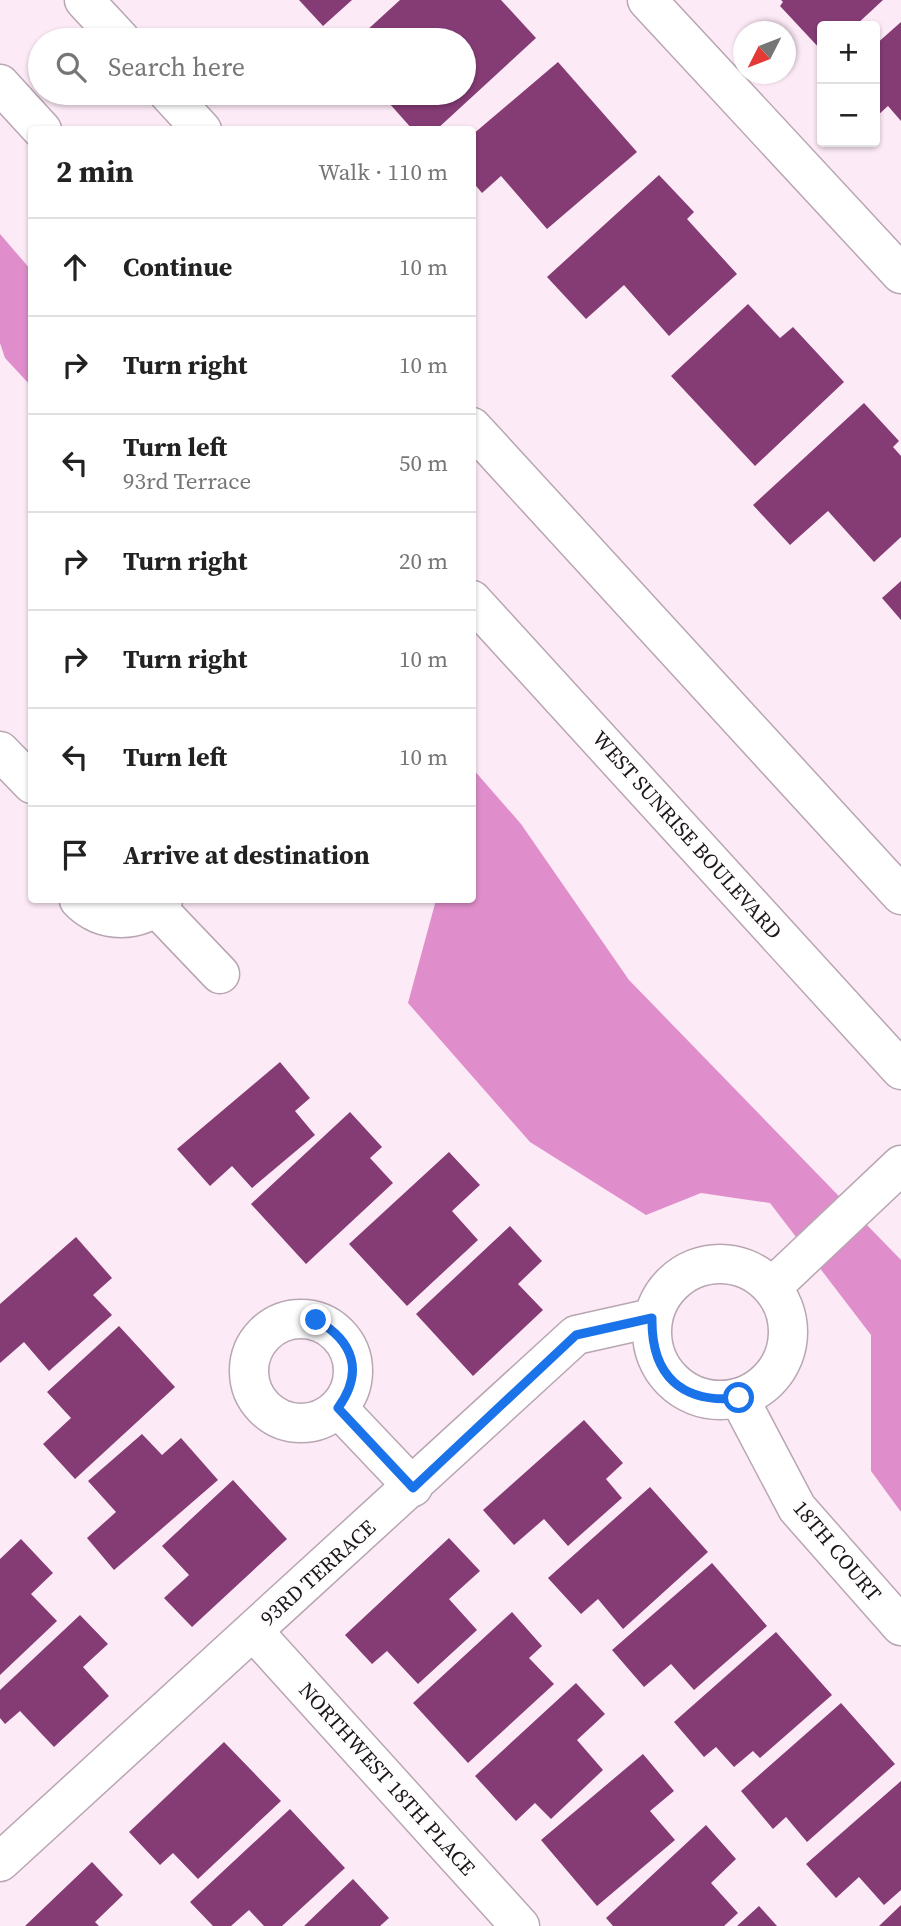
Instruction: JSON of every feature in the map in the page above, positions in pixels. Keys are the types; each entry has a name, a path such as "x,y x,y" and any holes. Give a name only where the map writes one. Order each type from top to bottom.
{"main road":[{"path":"84,0 110,28"},
{"path":"647,0 901,274"},
{"path":"0,84 38,126"},
{"path":"179,105 198,126"},
{"path":"476,431 901,895"},
{"name":"WEST SUNRISE BOULEVARD","path":"476,604 901,1070"},
{"path":"0,751 28,781"},
{"path":"84,903 102,915 122,919 139,915 160,903 220,974"},
{"path":"785,1274 755,1273 734,1265 712,1263 692,1268 667,1289 652,1318 652,1342 659,1364 673,1382 693,1395 716,1400 739,1398 759,1388 775,1372 785,1352 788,1329 783,1306 785,1274 901,1165"},
{"name":"93RD TERRACE","path":"0,1862 413,1488 576,1335 652,1318"},
{"name":"18TH COURT","path":"739,1398 797,1508 901,1626"},
{"path":"338,1408 413,1488"},
{"name":"NORTHWEST 18TH PLACE","path":"254,1632 520,1926"}],"shaded area":[{"path":"0,234 28,267 28,383 5,358 0,343"},
{"path":"476,772 521,824 629,980 901,1260 901,1512 871,1471 871,1335 770,1203 701,1193 646,1215 530,1142 408,1003 435,903 476,903"}],"building":[{"path":"299,0 352,0 323,26"},
{"path":"400,0 501,0 536,38 476,93 476,28 369,28"},
{"path":"781,0 883,0 860,21 817,21 817,46 780,6 783,2"},
{"path":"901,22 901,121 888,106 880,113 880,41"},
{"path":"558,62 637,152 547,229 501,176 482,193 476,186 476,132"},
{"path":"391,105 463,105 440,126 409,126"},
{"path":"659,175 694,212 687,219 737,274 669,336 624,285 586,319 547,277"},
{"path":"748,304 780,338 793,327 844,382 755,466 671,376"},
{"path":"864,403 899,441 893,447 901,456 901,537 874,562 828,511 790,545 753,505"},
{"path":"901,581 901,620 882,598"},
{"path":"280,1062 310,1098 295,1111 315,1135 252,1188 232,1166 210,1186 177,1149"},
{"path":"350,1112 382,1147 370,1158 393,1183 306,1264 251,1204"},
{"path":"449,1152 480,1185 452,1211 478,1240 407,1306 349,1244"},
{"path":"510,1226 542,1261 518,1284 543,1310 473,1376 416,1314"},
{"path":"76,1237 112,1278 93,1295 112,1315 49,1371 24,1342 0,1363 0,1304"},
{"path":"119,1326 175,1387 75,1479 43,1444 71,1418 47,1392"},
{"path":"584,1420 623,1463 606,1479 622,1498 568,1546 544,1519 514,1545 483,1510"},
{"path":"142,1434 162,1455 181,1438 218,1480 114,1570 87,1538 116,1512 88,1481"},
{"path":"233,1480 287,1539 192,1627 164,1598 189,1575 162,1546"},
{"path":"650,1487 708,1552 623,1629 598,1599 581,1614 548,1578"},
{"path":"449,1538 480,1571 449,1599 477,1630 418,1684 387,1651 372,1664 345,1635"},
{"path":"21,1539 53,1573 31,1594 57,1621 0,1675 0,1559"},
{"path":"712,1563 767,1626 694,1690 671,1664 644,1687 612,1650"},
{"path":"512,1612 542,1646 529,1658 554,1684 468,1763 413,1703"},
{"path":"80,1615 108,1644 83,1667 109,1696 54,1747 20,1711 5,1724 0,1718 0,1690"},
{"path":"776,1632 832,1695 760,1758 753,1751 734,1767 716,1747 704,1757 674,1722"},
{"path":"576,1683 605,1714 577,1740 603,1770 551,1819 535,1803 516,1821 475,1776"},
{"path":"841,1703 895,1764 807,1842 786,1817 773,1829 741,1791"},
{"path":"224,1742 281,1801 198,1879 173,1853 160,1865 129,1832"},
{"path":"643,1754 674,1791 650,1811 675,1840 597,1906 541,1840"},
{"path":"901,1781 901,1890 884,1905 859,1877 836,1898 806,1864"},
{"path":"290,1809 345,1868 282,1926 264,1926 249,1910 231,1926 213,1926 190,1902"},
{"path":"706,1825 736,1859 711,1883 738,1913 724,1926 613,1926 606,1918"},
{"path":"92,1862 123,1895 95,1922 99,1926 25,1926"},
{"path":"353,1879 389,1918 380,1926 304,1926"},
{"path":"901,1905 901,1926 879,1926"},
{"path":"759,1906 777,1926 737,1926"}],"route":[{"path":"316,1320 332,1329 344,1342 352,1358 353,1376 348,1393 338,1408 413,1488 576,1335 652,1318 652,1342 659,1364 673,1382 693,1395 716,1400 739,1398"}]}
